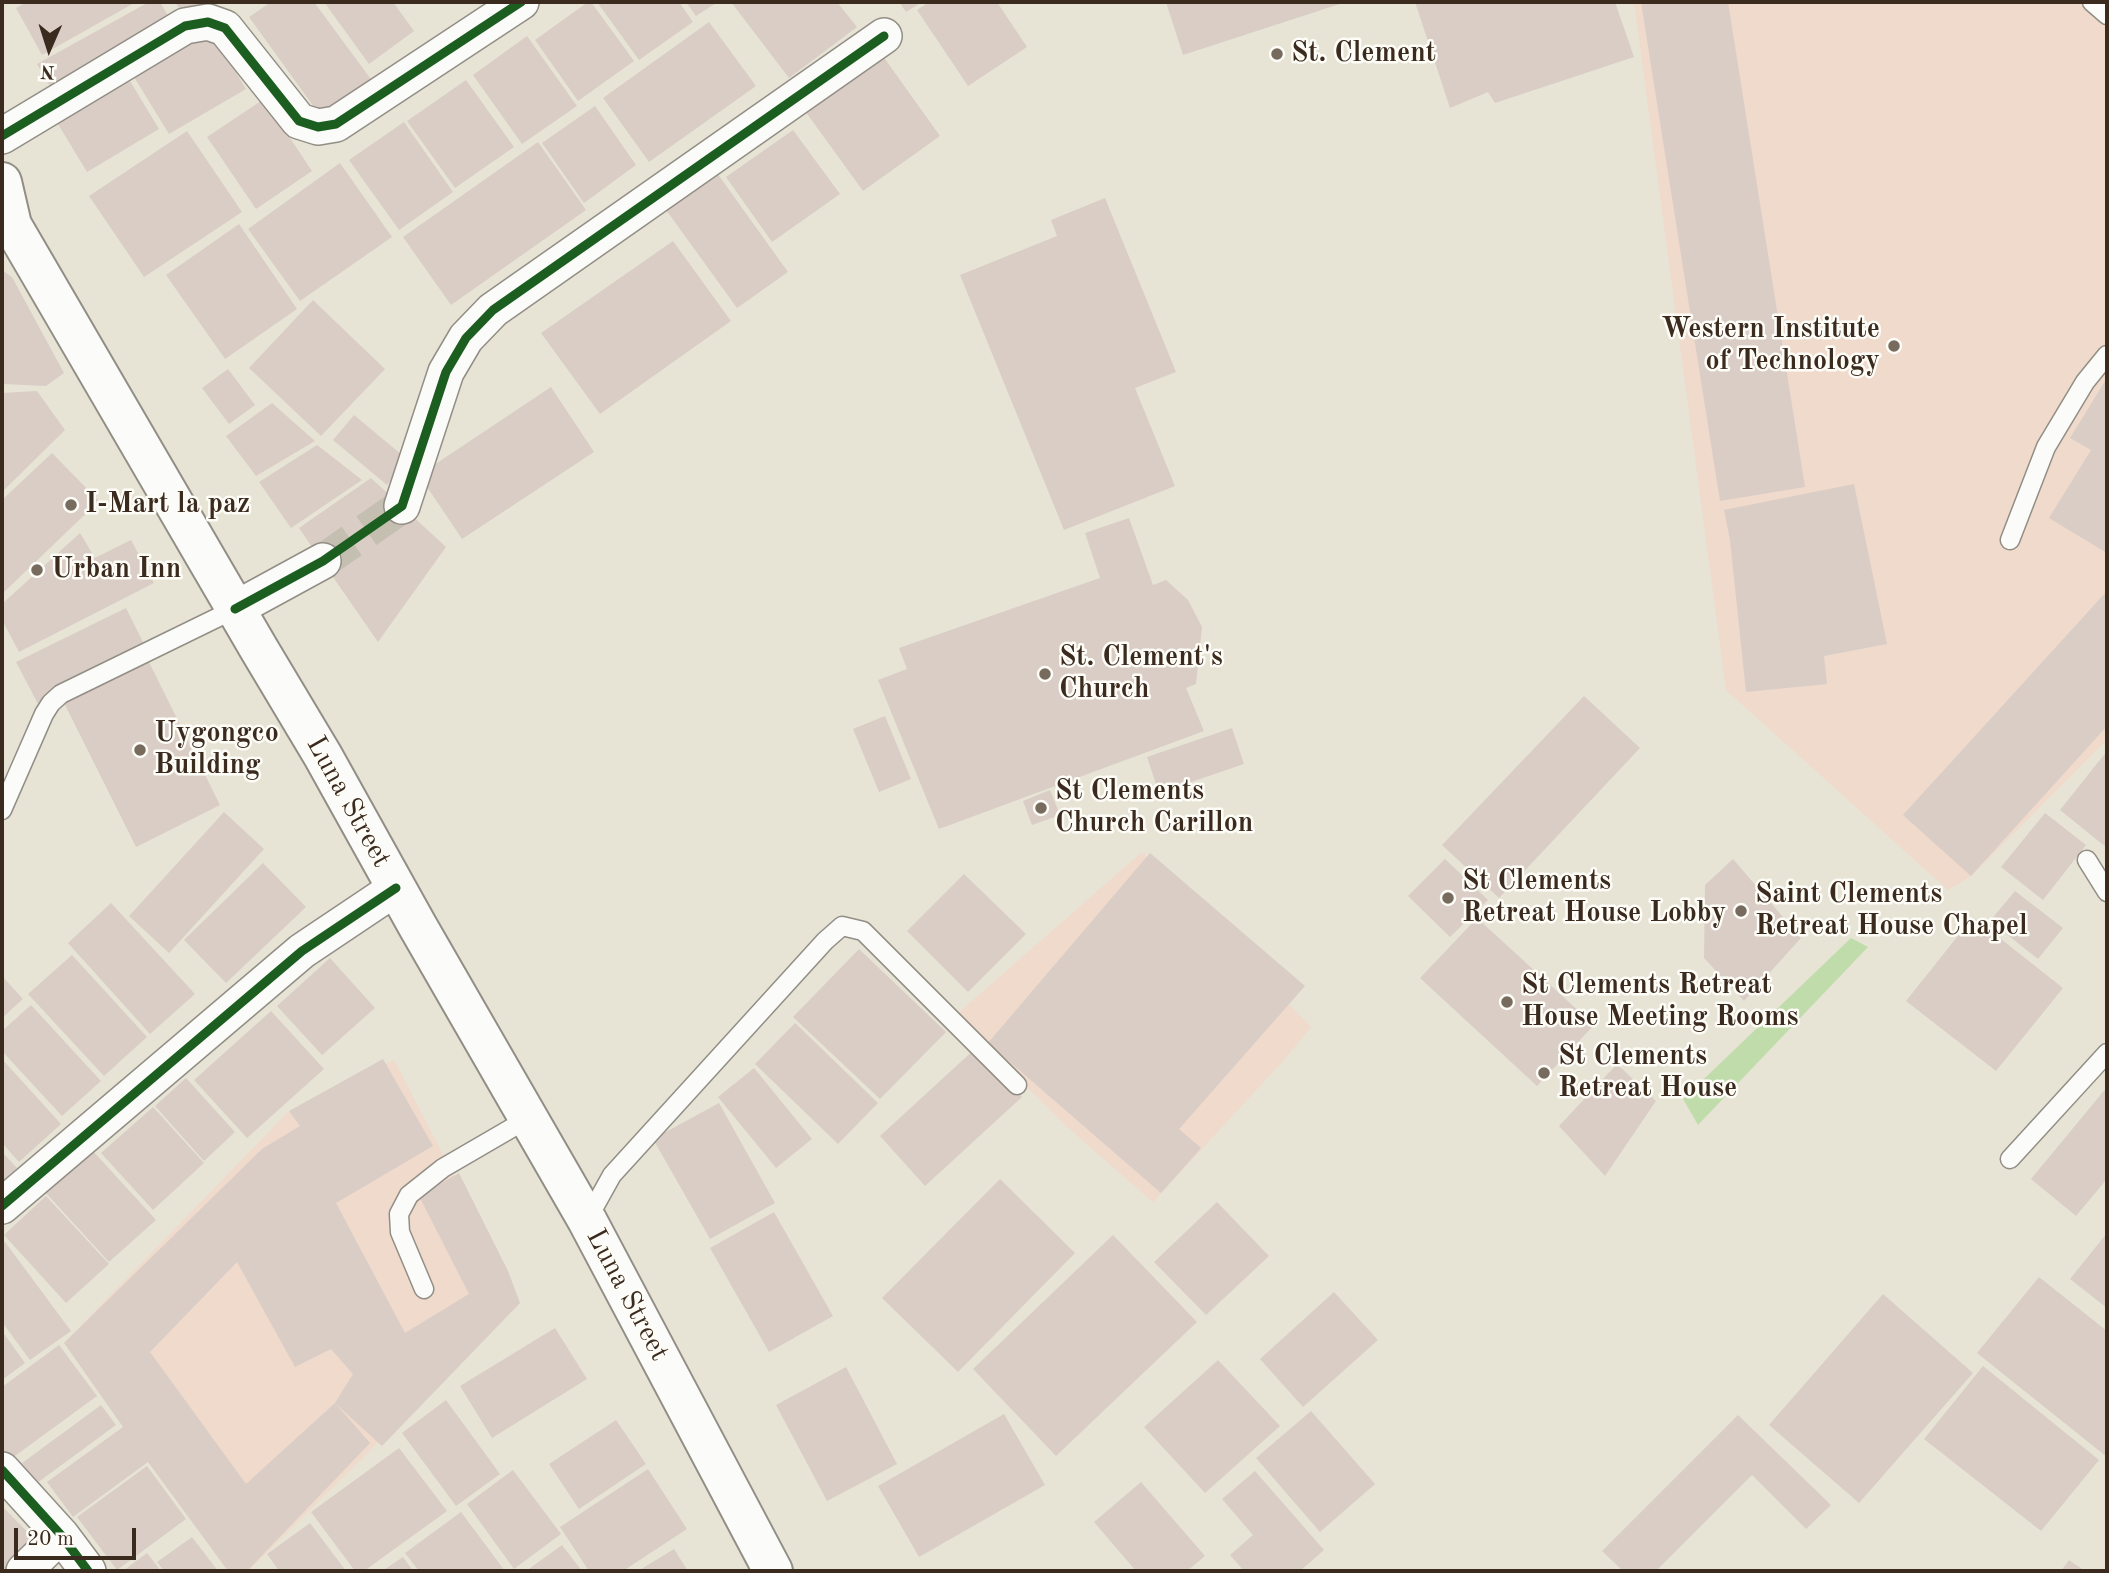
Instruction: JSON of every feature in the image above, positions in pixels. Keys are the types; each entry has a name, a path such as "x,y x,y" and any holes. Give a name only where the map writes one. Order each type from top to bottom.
{"main road":[{"name":"Luna Street","path":"2,183 7,220 323,756 587,1220 773,1571"}],"street":[{"path":"2,136 185,26 208,22 225,28 299,121 318,127 336,124 521,2"},
{"path":"402,506 446,372 466,338 494,310 884,36"},
{"path":"235,609 323,561"},
{"path":"2,1206 302,951 396,888"},
{"path":"2,1470 61,1535 88,1571"},
{"path":"24,1571 61,1535"}],"lane":[{"path":"2092,2 2107,15"},
{"path":"2010,540 2046,447 2085,382 2107,355"},
{"path":"2,810 44,714 61,694 235,609"},
{"path":"2087,860 2107,892"},
{"path":"587,1220 612,1175 825,941 842,926 863,931 1017,1085"},
{"path":"2010,1159 2107,1054"},
{"path":"424,1289 400,1232 399,1214 409,1195 443,1168 528,1118"}],"shaded area":[{"name":"Western Institute of Technology","path":"1634,2 2107,2 2107,740 1971,876 1948,890 1726,690"},
{"path":"1142,852 1311,1027 1153,1202 1066,1126 956,1015"},
{"path":"394,1060 520,1303 248,1571 228,1571 64,1343 289,1111"}],"green space":[{"path":"1851,938 1868,947 1698,1125 1683,1099"}],"building":[{"path":"27,2 136,2 42,55 16,8"},
{"path":"149,2 160,2 175,28 55,95 37,64"},
{"path":"175,2 221,2 189,23"},
{"path":"271,2 314,2 373,82 322,118 249,17"},
{"path":"324,2 393,2 414,31 369,64"},
{"path":"591,2 634,61 578,101 535,40"},
{"path":"597,2 679,2 693,22 639,60"},
{"path":"686,2 718,2 696,16"},
{"path":"731,2 837,2 857,27 789,78"},
{"path":"899,2 922,2 906,12"},
{"path":"929,2 997,2 1027,47 968,86 917,10"},
{"path":"1166,2 1346,2 1183,55"},
{"path":"1415,2 1615,2 1634,57 1495,103 1488,92 1450,108"},
{"path":"1641,2 1728,2 1805,487 1720,501"},
{"path":"709,22 756,86 649,162 603,98"},
{"path":"211,31 246,89 169,134 134,77"},
{"path":"527,36 577,106 522,144 473,75"},
{"path":"875,45 940,136 863,191 797,100"},
{"path":"466,80 514,147 455,188 407,121"},
{"path":"130,81 159,129 87,172 58,124"},
{"path":"264,99 312,171 256,209 207,137"},
{"path":"595,106 636,165 584,203 542,143"},
{"path":"404,122 453,192 399,230 349,160"},
{"path":"793,130 840,194 772,242 726,177"},
{"path":"187,131 242,212 144,277 89,196"},
{"path":"538,142 586,210 451,305 403,237"},
{"path":"340,163 392,237 300,301 248,229"},
{"path":"712,166 788,272 737,308 661,203"},
{"path":"1105,198 1176,372 1135,388 1175,486 1064,530 960,275 1057,236 1051,220"},
{"path":"239,224 297,309 225,359 166,275"},
{"path":"673,241 731,321 600,414 541,333"},
{"path":"2,270 12,277 64,373 46,386 2,384"},
{"path":"313,300 385,369 321,436 249,368"},
{"path":"228,369 255,405 229,424 202,388"},
{"path":"2107,378 2107,553 2049,518 2091,450 2070,438"},
{"path":"551,387 594,452 462,539 419,475"},
{"path":"37,391 65,430 2,492 2,393"},
{"path":"272,403 315,441 256,476 226,436"},
{"path":"354,415 408,460 387,485 333,440"},
{"path":"317,445 362,480 291,528 259,482"},
{"path":"52,453 99,501 2,594 2,500"},
{"path":"371,478 446,547 378,642 299,528"},
{"path":"1854,484 1887,644 1824,656 1827,684 1746,692 1730,540 1724,510"},
{"name":"St. Clement's Church","path":"1129,518 1153,585 1166,580 1188,600 1202,627 1196,684 1186,688 1204,731 939,829 878,680 907,669 899,648 1100,578 1085,533"},
{"path":"80,533 95,558 131,540 154,583 19,652 2,620 2,604"},
{"path":"2107,591 2107,726 1971,876 1903,815"},
{"path":"126,608 147,650 38,704 16,662"},
{"name":"Uygongco Building","path":"145,654 220,805 136,847 60,695"},
{"path":"1584,696 1640,748 1499,898 1442,845"},
{"path":"885,716 911,779 879,792 853,729"},
{"path":"1232,728 1244,764 1159,793 1147,757"},
{"path":"2107,751 2107,848 2060,810"},
{"name":"St Clements Church Carillon","path":"1050,790 1060,815 1032,825 1023,801"},
{"path":"224,812 264,849 169,953 129,916"},
{"path":"2045,813 2086,845 2043,900 2001,867"},
{"path":"1150,853 1305,986 1179,1129 1201,1148 1161,1193 988,1043"},
{"name":"St Clements Retreat House Lobby","path":"1445,859 1488,900 1450,937 1408,896"},
{"name":"Saint Clements Retreat House Chapel","path":"1733,859 1801,938 1744,1001 1704,958 1705,885"},
{"path":"263,863 306,907 226,983 184,940"},
{"path":"964,874 1026,934 968,992 907,931"},
{"path":"2015,891 2063,928 2038,959 1990,921"},
{"path":"111,903 195,994 150,1034 68,943"},
{"path":"1973,917 2063,988 1996,1071 1906,1001"},
{"name":"St Clements Retreat House Meeting Rooms","path":"1477,918 1594,1025 1537,1086 1420,978"},
{"path":"859,949 946,1032 880,1099 793,1017"},
{"path":"72,955 147,1037 104,1076 28,994"},
{"path":"330,958 375,1008 322,1055 277,1006"},
{"path":"2,976 23,999 2,1018"},
{"path":"31,1005 101,1081 62,1116 2,1051 2,1031"},
{"path":"271,1011 324,1069 247,1138 194,1080"},
{"path":"795,1023 878,1103 838,1144 755,1064"},
{"path":"977,1047 1022,1097 925,1186 880,1136"},
{"path":"2,1059 61,1124 19,1162 2,1143"},
{"path":"383,1059 433,1146 336,1203 405,1333 469,1294 419,1196 459,1173 508,1271 520,1303 382,1446 335,1403 370,1443 247,1571 228,1571 148,1462 73,1517 47,1482 123,1427 64,1343 262,1149 300,1126 289,1111","holes":["237,1262 295,1367 331,1349 353,1374 335,1403 246,1484 150,1352"]},
{"path":"1617,1064 1656,1101 1605,1176 1559,1126"},
{"path":"754,1068 812,1139 776,1168 718,1097"},
{"path":"186,1078 235,1132 204,1161 155,1106"},
{"path":"2107,1087 2107,1179 2076,1216 2031,1179"},
{"path":"719,1103 775,1203 710,1239 653,1139"},
{"path":"153,1107 204,1163 153,1210 101,1153"},
{"path":"92,1150 156,1220 109,1262 46,1193"},
{"path":"2,1152 17,1168 2,1181"},
{"path":"1000,1179 1075,1253 958,1372 882,1298"},
{"path":"46,1196 109,1264 66,1303 4,1235"},
{"path":"1217,1202 1269,1256 1206,1315 1154,1262"},
{"path":"774,1212 833,1316 769,1352 710,1248"},
{"path":"2107,1233 2107,1308 2070,1279"},
{"path":"1113,1235 1197,1322 1056,1456 973,1369"},
{"path":"5,1242 71,1331 30,1360 2,1322 2,1244"},
{"path":"2039,1277 2107,1331 2107,1457 1977,1353"},
{"path":"1334,1292 1378,1340 1303,1407 1260,1359"},
{"path":"1883,1294 1973,1373 1859,1503 1769,1425"},
{"path":"555,1328 587,1379 492,1438 460,1386"},
{"path":"2,1331 25,1363 2,1380"},
{"path":"59,1345 97,1396 8,1461 2,1453 2,1387"},
{"path":"1218,1360 1280,1426 1205,1493 1144,1427"},
{"path":"1983,1366 2099,1460 2041,1531 1924,1439"},
{"path":"846,1367 897,1464 827,1501 776,1405"},
{"path":"446,1400 500,1474 456,1506 402,1433"},
{"path":"101,1405 116,1425 37,1483 22,1463"},
{"path":"1311,1411 1375,1484 1320,1532 1256,1458"},
{"path":"1004,1414 1045,1485 919,1557 878,1486"},
{"path":"1738,1415 1831,1505 1806,1529 1752,1475 1656,1571 1623,1571 1602,1551"},
{"path":"616,1420 646,1464 579,1509 549,1464"},
{"path":"399,1448 447,1511 364,1571 355,1571 311,1512"},
{"path":"147,1466 186,1519 117,1570 77,1517"},
{"path":"648,1469 687,1529 623,1571 589,1571 560,1527"},
{"path":"513,1470 561,1534 514,1569 467,1504"},
{"path":"1255,1471 1324,1550 1300,1571 1244,1571 1230,1555 1253,1535 1222,1499"},
{"path":"1141,1482 1205,1556 1187,1571 1136,1571 1094,1522"},
{"path":"2,1506 43,1548 18,1571 2,1571"},
{"path":"461,1512 505,1571 419,1571 405,1553"},
{"path":"310,1523 346,1571 279,1571 267,1554"},
{"path":"192,1537 218,1571 164,1571 157,1562"},
{"path":"562,1545 582,1571 526,1571"},
{"path":"674,1549 688,1571 638,1571"},
{"path":"147,1553 161,1571 123,1571"},
{"path":"403,1557 413,1571 382,1571"},
{"path":"2069,1560 2085,1571 2061,1571"}],"tunnel":[{"path":"323,561 402,506"}],"cycle path":[{"path":"2,136 185,26 208,22 225,28 299,121 318,127 336,124 521,2"},
{"path":"235,609 323,561 402,506 446,372 466,338 493,310 884,36"},
{"path":"2,1206 302,951 396,888"},
{"path":"2,1470 61,1535 88,1571"}],"place":[{"name":"St. Clement","path":"1277,54"},
{"name":"Western Institute of Technology","path":"1894,346"},
{"name":"I-Mart la paz","path":"71,505"},
{"name":"Urban Inn","path":"37,570"},
{"name":"St. Clement's Church","path":"1045,674"},
{"name":"Uygongco Building","path":"140,750"},
{"name":"St Clements Church Carillon","path":"1041,808"},
{"name":"St Clements Retreat House Lobby","path":"1448,898"},
{"name":"Saint Clements Retreat House Chapel","path":"1741,911"},
{"name":"St Clements Retreat House Meeting Rooms","path":"1507,1002"},
{"name":"St Clements Retreat House","path":"1544,1073"}]}
